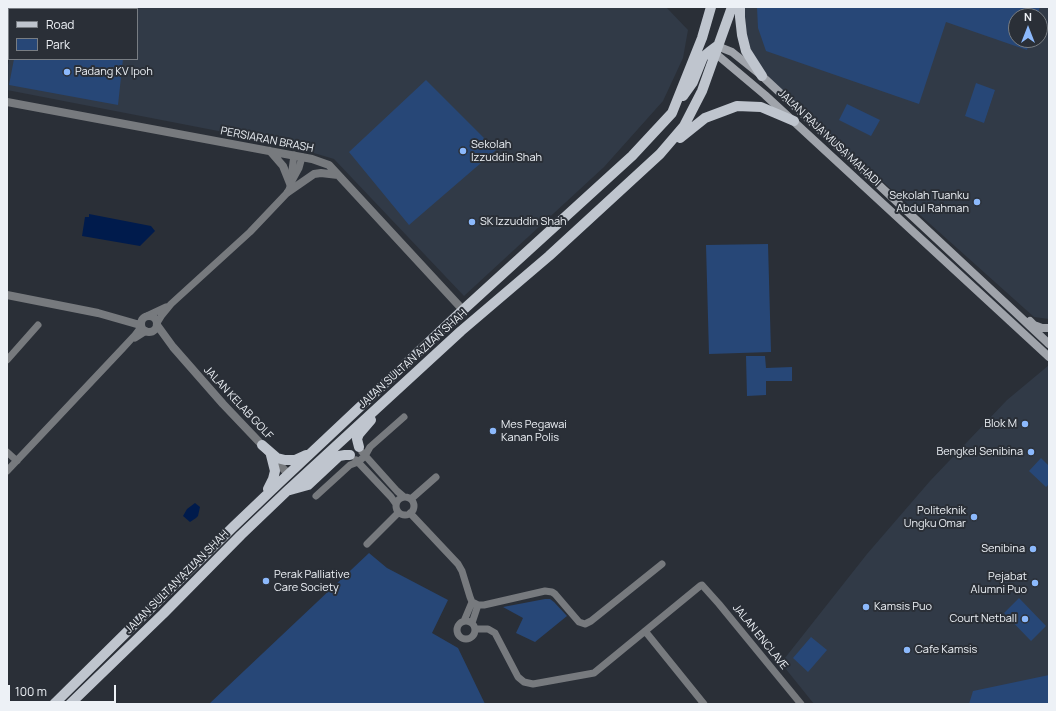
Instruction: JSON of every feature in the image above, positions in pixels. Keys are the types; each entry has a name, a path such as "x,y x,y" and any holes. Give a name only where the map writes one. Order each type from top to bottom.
{"main road":[{"name":"JALAN SULTAN AZLAN SHAH","path":"54,704 288,474 463,310 632,156 672,113 702,38 711,7"},
{"path":"672,113 693,82 703,57 715,49 709,39 718,7"},
{"name":"JALAN SULTAN AZLAN SHAH","path":"70,704 287,491 461,331 549,256 660,154 684,126 702,91 715,49 732,7"},
{"path":"740,7 742,35 746,51 762,76"},
{"name":"JALAN RAJA MUSA MAHADI","path":"715,49 732,52 762,76 1049,344"},
{"name":"JALAN RAJA MUSA MAHADI","path":"715,49 1049,356"},
{"path":"660,154 705,118 737,106 760,108 794,121"},
{"path":"1015,312 1020,312 1034,325 1042,328 1049,328"},
{"path":"362,452 357,439 380,405"},
{"path":"288,474 294,474 302,470 368,409 380,405"},
{"path":"262,445 277,458 285,460 295,460 315,449"},
{"path":"259,502 270,486 275,471 270,455"},
{"path":"287,491 308,485 339,456 350,455"}],"street":[{"name":"PERSIARAN BRASH","path":"7,102 298,156 317,160 329,165 463,310"},
{"path":"270,151 283,166 290,186"},
{"path":"290,186 292,170 298,156"},
{"path":"7,471 123,348 138,336 148,324 250,232 290,186 314,174 321,173 338,175"},
{"path":"7,295 148,324 162,315 171,304"},
{"name":"JALAN KELAB GOLF","path":"148,324 172,347 288,474"},
{"path":"7,360 38,325"},
{"path":"316,496 350,465 358,462 362,452 370,448 404,417"},
{"path":"7,452 17,461"},
{"path":"362,452 397,491 408,498 414,505 410,514"},
{"path":"350,455 391,497 396,504 398,513"},
{"path":"396,504 399,499 408,498 436,477"},
{"path":"398,513 404,515 410,514"},
{"path":"367,544 398,513"},
{"path":"410,514 458,564 462,571 470,597 475,604 484,605 545,591 552,592 579,622 585,624 662,564"},
{"name":"JALAN ENCLAVE","path":"645,632 702,585 801,704"},
{"path":"475,604 470,624 488,629 495,633 518,677 524,682 533,684 594,673 645,632 704,704"}],"shaded area":[{"name":"Sekolah Izzuddin Shah","path":"666,7 688,30 683,58 663,101 604,167 464,296 334,159 280,143 7,90 9,60 138,60 138,8 20,8"},
{"name":"Sekolah Tuanku Abdul Rahman","path":"744,7 1049,7 1049,319 1034,317 777,87 754,59 748,45"},
{"path":"89,214 151,226 155,231 140,246 82,236 85,217 89,217"},
{"name":"Politeknik Ungku Omar","path":"1049,365 1049,704 814,704 781,663 867,554 930,481 1007,400"},
{"path":"195,503 200,507 198,516 190,522 183,516 187,509"}],"green space":[{"path":"25,7 128,7 128,8"},
{"path":"757,7 1040,7 1008,8 1008,43 946,22 919,104 766,51 758,28"},
{"name":"Padang KV Ipoh","path":"14,60 123,60 118,105 9,85"},
{"path":"426,80 496,150 409,225 349,152"},
{"path":"976,83 995,90 984,123 965,116"},
{"path":"847,104 880,120 871,136 839,120"},
{"path":"768,244 771,352 709,354 706,245"},
{"path":"746,356 765,356 766,368 792,367 792,381 766,381 766,395 747,396"},
{"path":"1041,458 1049,466 1049,484 1046,487 1029,471"},
{"path":"369,553 387,568 448,600 432,633 458,648 485,704 209,704"},
{"name":"Court Netball","path":"1019,598 1046,626 1031,641 1004,613"},
{"path":"550,599 554,602 567,616 535,642 516,633 523,618 503,607"},
{"path":"811,637 827,650 808,672 793,658"},
{"path":"1049,675 1049,704 969,704 973,691"}],"place":[{"name":"Padang KV Ipoh","path":"67,72"},
{"name":"Sekolah Izzuddin Shah","path":"463,151"},
{"name":"Sekolah Tuanku Abdul Rahman","path":"977,202"},
{"name":"SK Izzuddin Shah","path":"472,222"},
{"name":"Blok M","path":"1025,424"},
{"name":"Mes Pegawai Kanan Polis","path":"493,431"},
{"name":"Bengkel Senibina","path":"1031,452"},
{"name":"Politeknik Ungku Omar","path":"974,517"},
{"name":"Senibina","path":"1033,549"},
{"name":"Perak Palliative Care Society","path":"266,581"},
{"name":"Pejabat Alumni Puo","path":"1035,583"},
{"name":"Kamsis Puo","path":"866,607"},
{"name":"Court Netball","path":"1025,619"},
{"name":"Cafe Kamsis","path":"907,650"}]}
